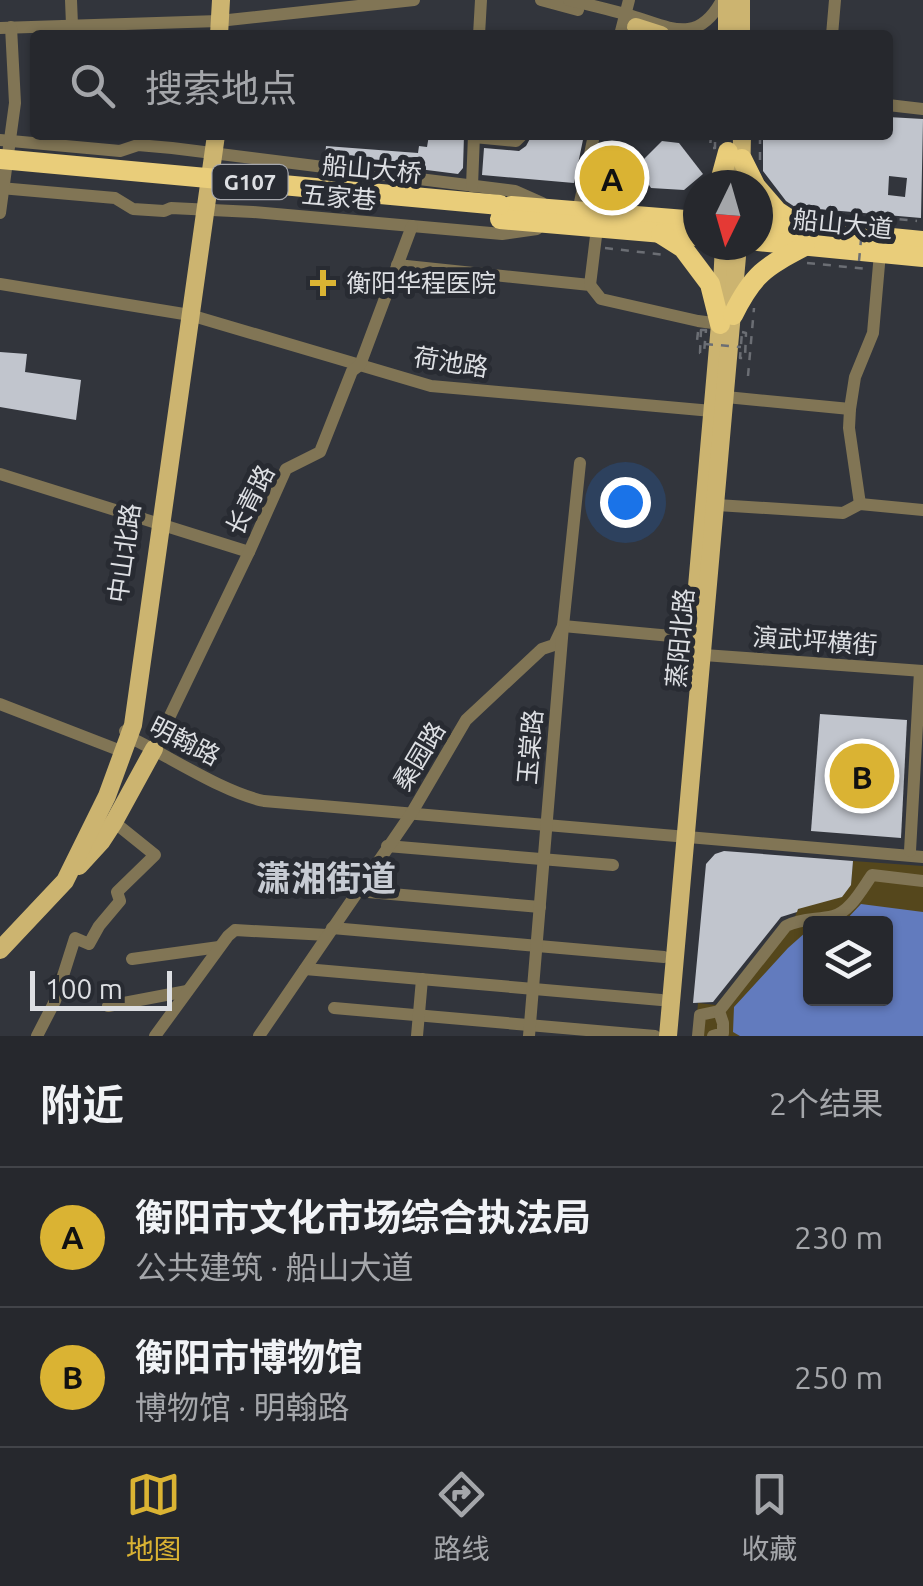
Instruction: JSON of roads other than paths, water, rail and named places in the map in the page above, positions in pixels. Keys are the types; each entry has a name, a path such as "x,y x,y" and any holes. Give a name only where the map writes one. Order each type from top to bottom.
{"highway":[{"name":"船山大桥","path":"3,146 500,212"},
{"path":"727,319 747,287 766,267 805,246 732,153"},
{"name":"船山大桥","path":"1,182 500,212"},
{"name":"G107","path":"500,212 664,226 683,232"},
{"path":"683,214 664,226 710,284 727,319"},
{"name":"G107","path":"564,216 596,238 683,223"},
{"name":"船山大道","path":"773,232 805,246 920,231"},
{"name":"船山大道","path":"773,243 880,261 923,257"}],"main road":[{"path":"724,0 727,30"},
{"path":"741,0 741,30"},
{"name":"中山北路","path":"65,880 107,796 125,737 211,144"},
{"name":"蒸阳北路","path":"656,1036 704,655 726,397 725,260"},
{"name":"蒸阳北路","path":"668,1036 693,638 712,411 736,260"},
{"name":"中山北路","path":"0,947 60,878 125,737"},
{"name":"中山北路","path":"0,947 101,842 155,747"}],"street":[{"path":"72,0 72,23"},
{"path":"0,214 3,146 15,104 4,26 222,21 341,2 414,0"},
{"path":"479,30 481,0"},
{"path":"541,0 671,30"},
{"path":"569,0 631,22"},
{"path":"687,30 702,26 724,0"},
{"path":"832,30 835,0"},
{"path":"893,106 923,109"},
{"path":"472,186 474,140"},
{"path":"3,146 120,151 138,144 211,144 515,190 564,216 592,140"},
{"name":"五家巷","path":"1,182 115,198 133,208 164,212 171,208 253,212 502,234 564,216"},
{"name":"长青路","path":"155,747 286,469 320,452 352,371 360,365 412,226"},
{"path":"590,285 596,238"},
{"path":"860,504 850,409 855,377 873,333 880,261"},
{"path":"397,265 590,285 602,299 698,321 727,319"},
{"name":"荷池路","path":"0,284 187,315 431,386 712,411"},
{"path":"726,397 850,409"},
{"name":"玉棠路","path":"529,1031 562,626 580,463"},
{"path":"0,474 249,552"},
{"path":"717,505 842,514 860,504 923,510"},
{"path":"562,626 693,638"},
{"name":"桑园路","path":"259,1036 412,812 466,720 542,649 554,645 562,626"},
{"name":"演武坪横街","path":"704,655 922,671"},
{"path":"919,854 922,671"},
{"name":"明翰路","path":"0,704 155,747 246,797 264,801 919,854"},
{"path":"37,1036 55,1001 75,938 89,944 98,926 120,902 117,892 155,855 114,822"},
{"path":"387,846 613,866"},
{"path":"698,1036 700,1015 718,1011 786,926 799,920 838,916 872,876 923,881"},
{"path":"357,891 540,907"},
{"path":"155,1036 234,930 330,931 664,957"},
{"path":"132,960 219,948"},
{"path":"304,968 660,1000"},
{"path":"417,1036 422,979"},
{"path":"108,1006 187,992"},
{"path":"334,1008 529,1031 656,1036"},
{"path":"713,1036 723,1033 718,1011"}],"water":[{"path":"861,904 923,912 923,1036 740,1036 733,1032 734,1007 803,935 803,1006 893,1006 893,916 850,916"}],"place":[{"name":"衡阳市文化市场综合执法局","path":"612,178"},
{"name":"衡阳华程医院","path":"323,283"},
{"name":"衡阳市博物馆","path":"862,776"}],"district":[{"name":"潇湘街道","path":"326,879"}]}
